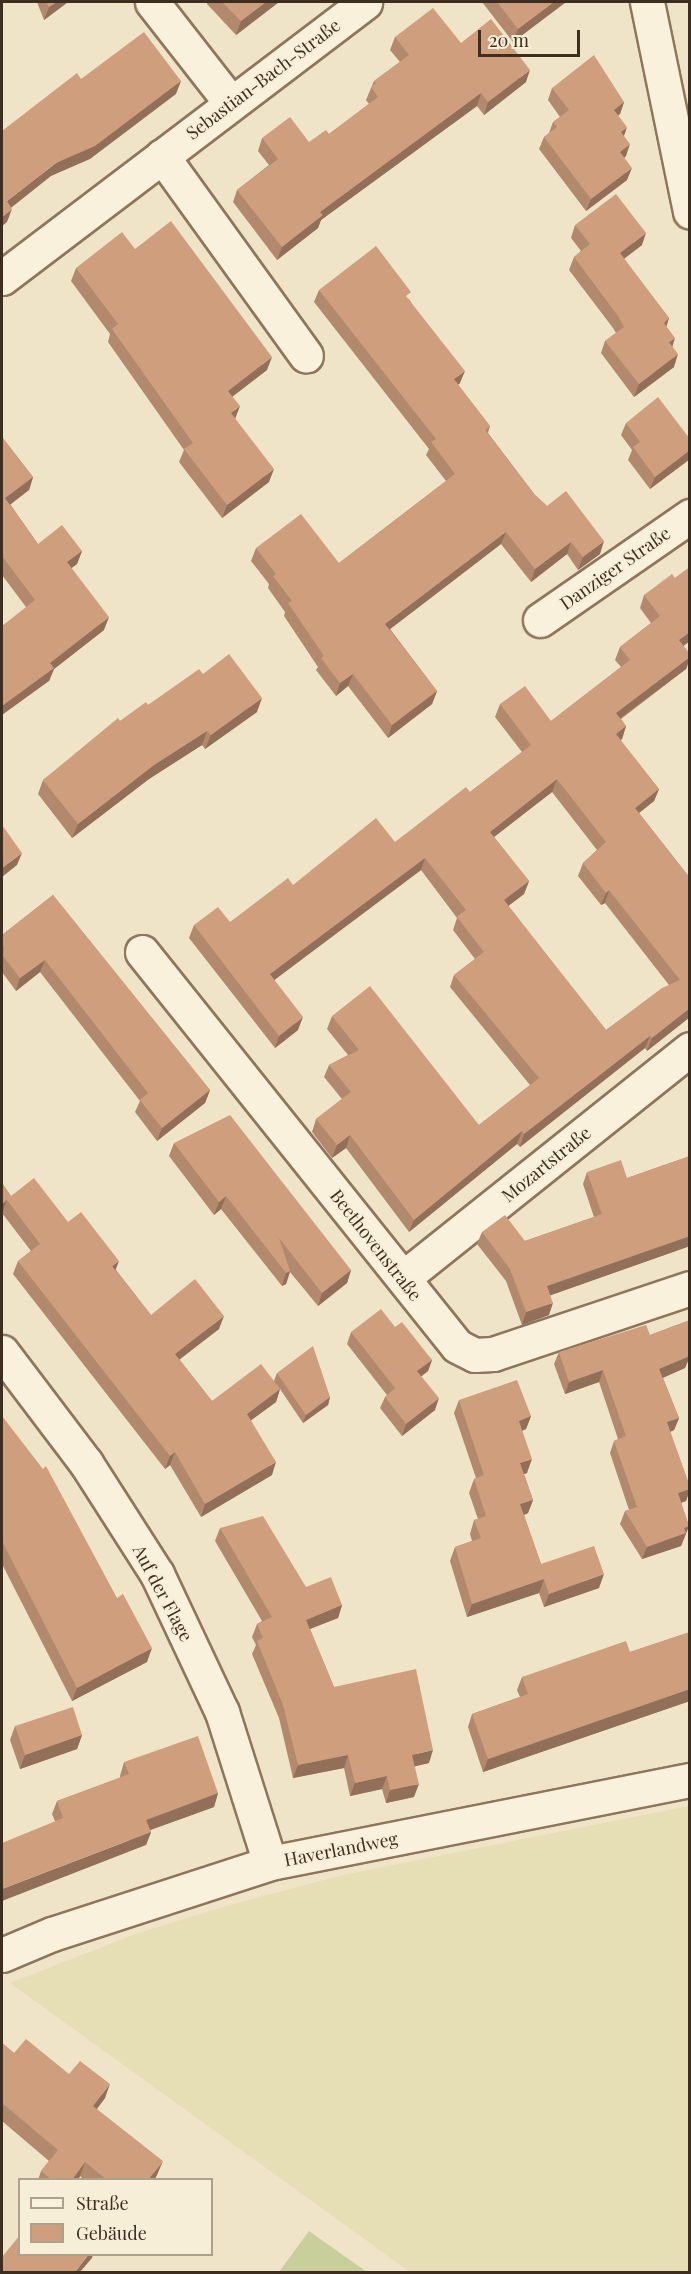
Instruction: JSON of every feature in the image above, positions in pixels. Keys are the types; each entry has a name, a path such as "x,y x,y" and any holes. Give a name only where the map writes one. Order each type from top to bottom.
{"street":[{"path":"152,2 231,103"},
{"name":"Sebastian-Bach-Straße","path":"2,278 364,2"},
{"path":"647,2 690,212"},
{"path":"162,156 306,356"},
{"name":"Danziger Straße","path":"540,620 690,516"},
{"name":"Beethovenstraße","path":"142,952 457,1346 476,1355 493,1354 690,1288"},
{"name":"Mozartstraße","path":"403,1278 690,1049"},
{"name":"Auf der Flage","path":"2,1352 86,1462 157,1574 222,1712 270,1863"},
{"name":"Haverlandweg","path":"2,1955 52,1934 270,1863 690,1780"}],"shaded area":[{"path":"689,1806 689,2272 410,2272 10,1983 138,1933 226,1906 343,1875"}],"green space":[{"path":"309,2231 367,2272 279,2272"}],"building":[{"path":"46,2 57,2 49,7"},
{"path":"222,2 266,2 241,21"},
{"path":"497,2 554,2 518,29"},
{"path":"433,8 461,43 491,19 530,70 488,102 481,93 320,212 323,215 282,247 237,190 278,159 262,138 290,117 309,142 326,130 329,134 378,97 371,87 376,83 374,81 409,55 395,37"},
{"path":"144,32 181,81 95,146 56,163 7,201 12,209 2,217 2,131 77,73 81,79"},
{"path":"594,55 624,102 614,110 627,127 621,132 630,144 620,152 632,168 591,199 544,137 557,127 553,122 569,110 552,88"},
{"path":"616,194 646,233 620,253 669,318 664,323 675,338 669,342 678,354 639,384 605,341 624,327 574,257 590,244 575,225"},
{"path":"171,221 272,357 228,391 240,406 231,413 274,469 227,505 184,449 193,443 112,329 118,324 76,268 122,232 135,249"},
{"path":"376,246 411,292 406,296 465,371 454,379 490,426 485,430 535,495 547,506 566,491 604,541 583,557 571,542 535,569 506,532 385,624 437,691 392,725 353,674 340,683 321,658 324,656 288,603 292,601 273,576 276,574 256,548 301,514 339,563 455,474 431,442 436,439 319,290"},
{"path":"658,397 690,439 690,450 655,477 633,447 640,442 626,423"},
{"path":"2,437 33,477 5,498 38,544 62,525 82,551 67,562 109,617 50,663 54,668 2,706 2,626 35,600 2,556"},
{"path":"690,567 690,632 679,640 690,657 616,713 626,726 616,734 659,789 635,808 690,878 690,1008 652,1038 650,1036 524,1134 522,1131 414,1220 350,1135 337,1145 316,1119 351,1092 329,1065 359,1050 332,1016 370,986 479,1125 529,1086 539,1078 454,975 484,952 457,917 466,910 425,858 270,974 303,1017 279,1036 194,925 218,907 230,922 288,878 293,885 376,818 395,842 466,787 470,792 531,745 500,704 525,686 551,721 630,660 620,647 660,616 644,595 672,574 675,578","holes":["557,779 606,842 583,863 606,893 609,890 680,980 662,988 606,1030 504,900 529,881 490,832"]},
{"path":"229,654 262,698 211,735 207,731 154,765 78,824 43,780 118,718 120,721 146,702 148,705 199,669 203,674"},
{"path":"2,825 22,853 2,868"},
{"path":"53,895 210,1090 162,1128 140,1100 148,1093 45,960 20,978 3,956 2,935"},
{"path":"230,1115 351,1270 322,1293 279,1238 290,1271 286,1273 226,1196 219,1202 174,1143"},
{"path":"690,1156 690,1236 547,1286 553,1303 526,1312 510,1269 482,1232 505,1215 525,1241 602,1214 587,1172 621,1160 627,1178"},
{"path":"34,1178 68,1222 81,1212 119,1261 112,1266 151,1315 195,1279 224,1316 175,1354 212,1401 261,1364 280,1389 247,1414 276,1462 205,1504 175,1452 170,1456 18,1261 40,1244 7,1200 2,1204 2,1183 11,1196"},
{"path":"381,1309 395,1327 402,1322 432,1360 417,1371 439,1398 406,1424 385,1397 395,1388 351,1332"},
{"path":"690,1320 690,1349 688,1350 690,1356 659,1369 679,1418 667,1422 690,1487 678,1493 689,1526 684,1528 686,1533 647,1547 625,1511 637,1507 614,1441 626,1436 603,1370 569,1382 559,1352 646,1325 650,1335"},
{"path":"313,1346 330,1397 306,1415 277,1373"},
{"path":"517,1380 531,1416 519,1421 532,1459 520,1463 533,1500 520,1504 541,1564 594,1546 604,1574 549,1594 544,1579 472,1604 455,1547 481,1538 474,1520 486,1516 474,1479 484,1475 459,1400"},
{"path":"2,1416 43,1469 46,1466 117,1598 123,1594 152,1648 77,1688 2,1541"},
{"path":"263,1516 306,1587 331,1577 342,1605 306,1620 334,1687 416,1669 433,1750 412,1755 419,1784 390,1790 387,1776 355,1783 348,1755 298,1765 283,1705 257,1641 263,1638 257,1624 272,1617 220,1528"},
{"path":"690,1632 690,1689 488,1759 472,1714 528,1694 522,1677 626,1641 630,1652"},
{"path":"73,1707 82,1735 25,1755 15,1726"},
{"path":"198,1736 218,1793 146,1820 151,1832 2,1889 2,1843 63,1818 57,1801 129,1774 124,1762"},
{"path":"26,2039 69,2074 80,2061 110,2084 93,2106 163,2161 150,2178 105,2178 85,2162 73,2178 50,2178 41,2171 58,2150 2,2103 2,2043 14,2053"},
{"path":"18,2237 18,2256 87,2256 75,2272 2,2272 2,2257"}]}
